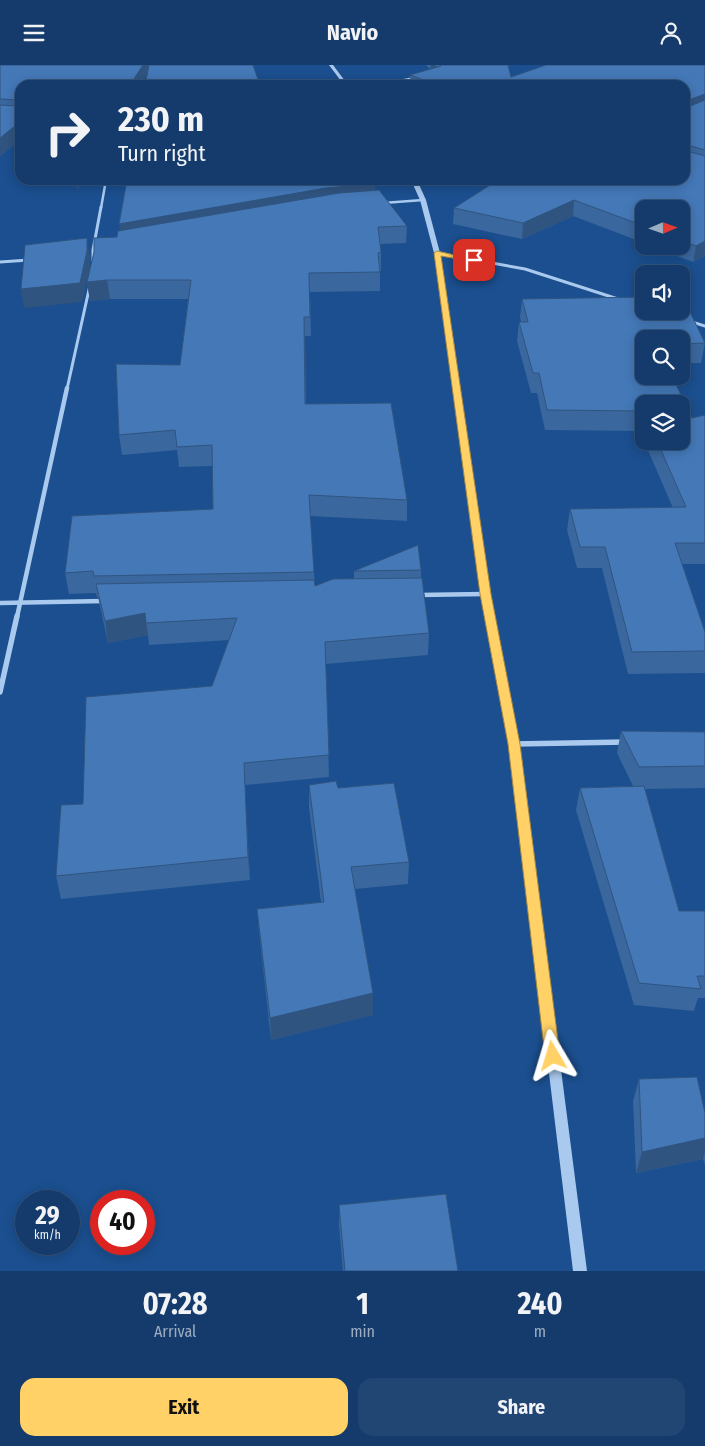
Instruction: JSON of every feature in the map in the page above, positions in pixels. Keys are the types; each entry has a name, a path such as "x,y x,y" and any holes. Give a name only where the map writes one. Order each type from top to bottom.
{"street":[{"path":"331,65 342,80"},
{"path":"402,80 424,75"},
{"path":"93,269 93,250 105,185"},
{"path":"416,185 423,200 437,253 486,594 514,744 580,1271"},
{"path":"377,203 423,200"},
{"path":"85,251 103,248"},
{"path":"437,253 525,269 625,301"},
{"path":"0,262 35,259"},
{"path":"0,692 91,278"},
{"path":"687,320 705,326"},
{"path":"416,595 486,594"},
{"path":"0,603 110,601"},
{"path":"514,744 629,742"}],"building":[{"path":"0,65 143,65 133,80 15,80 15,100 0,99"},
{"path":"149,65 253,65 258,80 146,80"},
{"path":"508,65 511,77 546,65 705,65 705,94 690,100 690,80 424,80 410,75 441,66"},
{"path":"705,100 705,150 690,146 690,106"},
{"path":"0,105 15,106 15,126 0,138"},
{"path":"690,152 705,156 705,241 696,246 690,244 690,200 635,200 635,223 574,200 523,223 454,208 490,185 690,185"},
{"path":"126,185 363,185 326,188 119,224"},
{"path":"379,190 407,226 378,227 381,252 378,253 380,272 309,273 310,317 304,317 305,404 391,403 407,500 309,495 314,572 94,576 93,571 65,573 72,516 213,509 212,445 177,447 175,430 119,435 116,364 180,365 191,280 107,280 87,282 94,252 94,238 117,237 118,231 339,193"},
{"path":"87,238 87,251 80,283 21,289 25,245"},
{"path":"635,297 635,320 690,320 690,312 705,343 690,344 690,330 635,330 635,385 676,385 681,395 635,395 635,411 547,410 539,373 533,373 519,322 528,322 522,299"},
{"path":"690,414 692,418 705,415 705,543 675,543 705,632 705,651 632,652 605,547 580,547 570,509 686,507 661,450 690,450"},
{"path":"418,545 421,570 354,571"},
{"path":"422,578 429,633 325,642 329,755 244,763 248,857 56,876 61,805 83,804 86,697 212,686 237,618 146,623 145,613 105,621 96,584 314,580 315,586 333,579"},
{"path":"621,731 705,732 705,766 639,767"},
{"path":"336,781 338,788 394,783 409,862 351,867 373,993 270,1018 257,909 324,902 309,785"},
{"path":"644,786 679,911 705,911 705,976 697,976 701,989 639,983 580,788"},
{"path":"697,1077 705,1113 705,1138 642,1152 639,1079"},
{"path":"446,1194 458,1271 345,1271 339,1205"}],"route":[{"path":"474,260 437,253 486,594 514,744 553,1056"}]}
